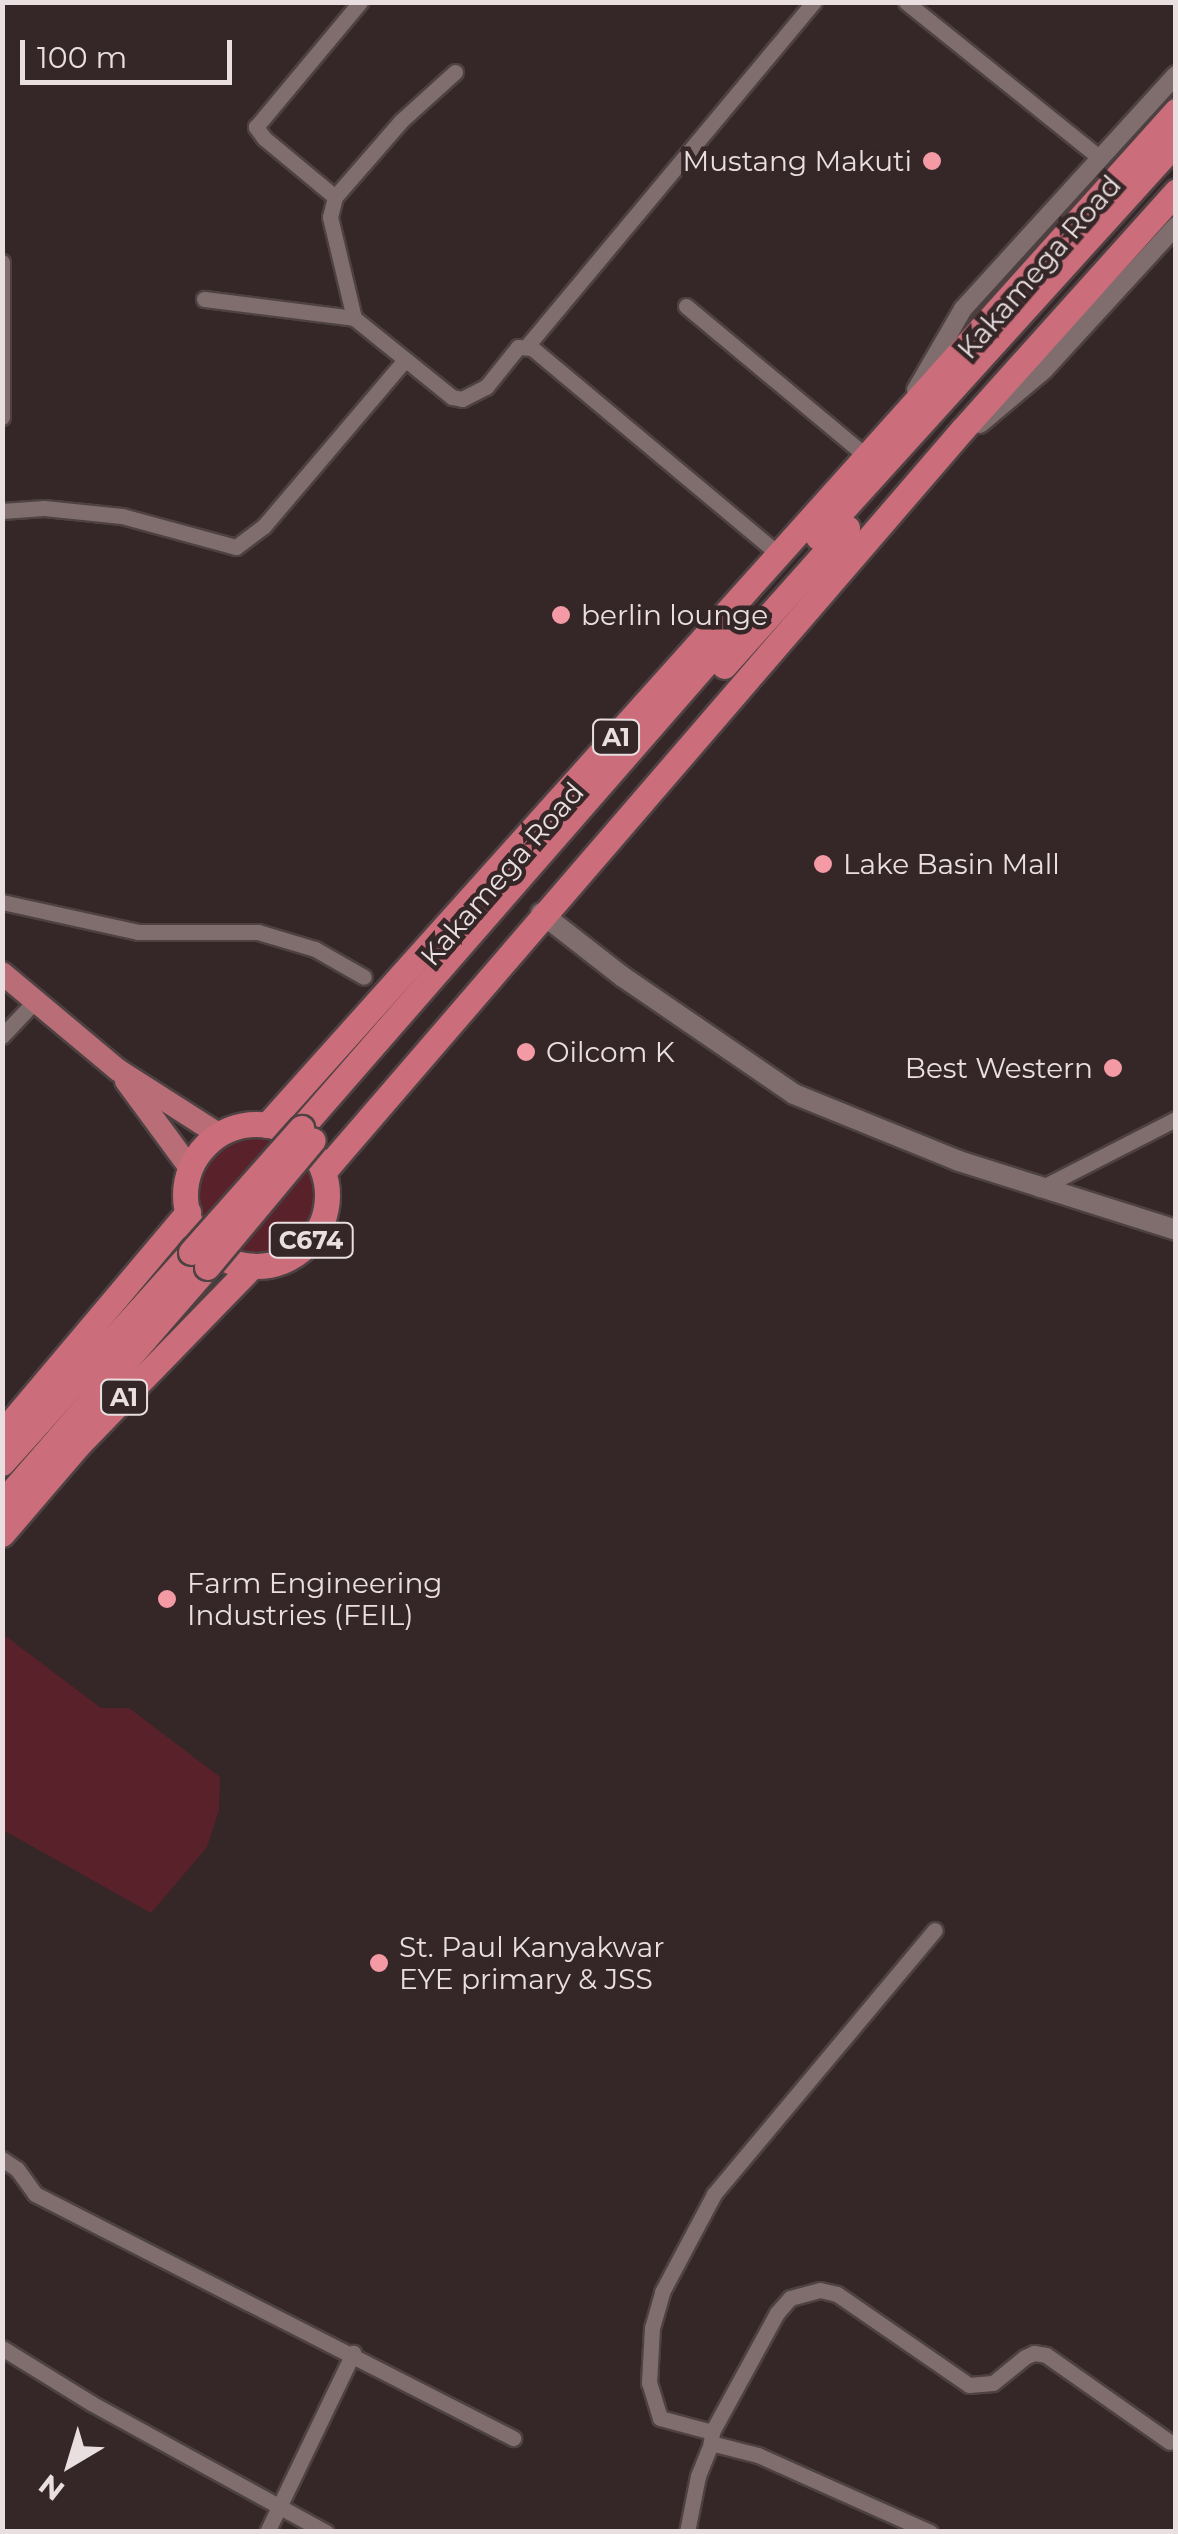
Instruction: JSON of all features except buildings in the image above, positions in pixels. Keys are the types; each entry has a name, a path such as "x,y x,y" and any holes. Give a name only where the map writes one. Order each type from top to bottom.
{"highway":[{"name":"A1","path":"267,1126 1176,111"},
{"name":"Kakamega Road","path":"2,1463 301,1128 788,568 940,407 1176,142"},
{"name":"Kakamega Road","path":"2,1502 505,914 1176,158"},
{"name":"A1","path":"324,1171 542,913 1176,192"},
{"path":"188,1212 185,1190 190,1168 218,1134 239,1126 267,1126 301,1140 324,1171"},
{"name":"C674","path":"188,1212 196,1232 211,1249 230,1261 252,1266 284,1259 311,1240 328,1199 324,1171"},
{"name":"A1","path":"2,1433 188,1212"},
{"name":"A1","path":"2,1534 91,1432 252,1266"}],"main road":[{"path":"542,913 623,977 794,1094 959,1161 1176,1230"},
{"path":"2,973 118,1070 218,1134"},
{"path":"118,1070 190,1168"}],"street":[{"path":"335,197 256,127 360,2"},
{"path":"204,299 354,318 452,398 462,399 480,392 514,350 527,346 814,2"},
{"path":"906,2 1099,157"},
{"path":"354,318 330,217 335,197 401,121 455,72"},
{"path":"898,421 963,309 1176,75"},
{"path":"941,457 1044,370 1176,226"},
{"path":"2,262 2,418"},
{"path":"686,306 866,456"},
{"path":"527,346 780,555"},
{"path":"2,511 44,508 122,516 236,547 264,526 404,360"},
{"path":"2,902 138,932 258,932 315,949 364,977"},
{"path":"2,1036 36,1000"},
{"path":"1040,1188 1176,1119"},
{"path":"930,2532 758,2455 660,2418 650,2383 652,2328 662,2292 714,2194 934,1930"},
{"path":"2,2159 17,2169 35,2194 513,2438"},
{"path":"687,2532 698,2476 712,2437 776,2313 790,2298 820,2290 838,2294 969,2385 992,2383 1034,2352 1046,2355 1170,2442"},
{"path":"2,2348 91,2403 202,2460 326,2532"},
{"path":"267,2532 353,2353"}],"shaded area":[{"path":"255,1136 278,1141 297,1153 309,1172 314,1195 309,1218 297,1237 278,1249 255,1254 232,1249 213,1237 201,1218 196,1195 201,1172 213,1153 232,1141"},
{"path":"3,1634 101,1708 129,1708 220,1777 219,1810 207,1847 151,1913 3,1830"}],"place":[{"name":"Mustang Makuti","path":"932,161"},
{"name":"berlin lounge","path":"561,615"},
{"name":"Lake Basin Mall","path":"823,864"},
{"name":"Oilcom K","path":"526,1052"},
{"name":"Best Western","path":"1113,1068"},
{"name":"Farm Engineering Industries (FEIL)","path":"167,1599"},
{"name":"St. Paul Kanyakwar EYE primary & JSS","path":"379,1963"}]}
